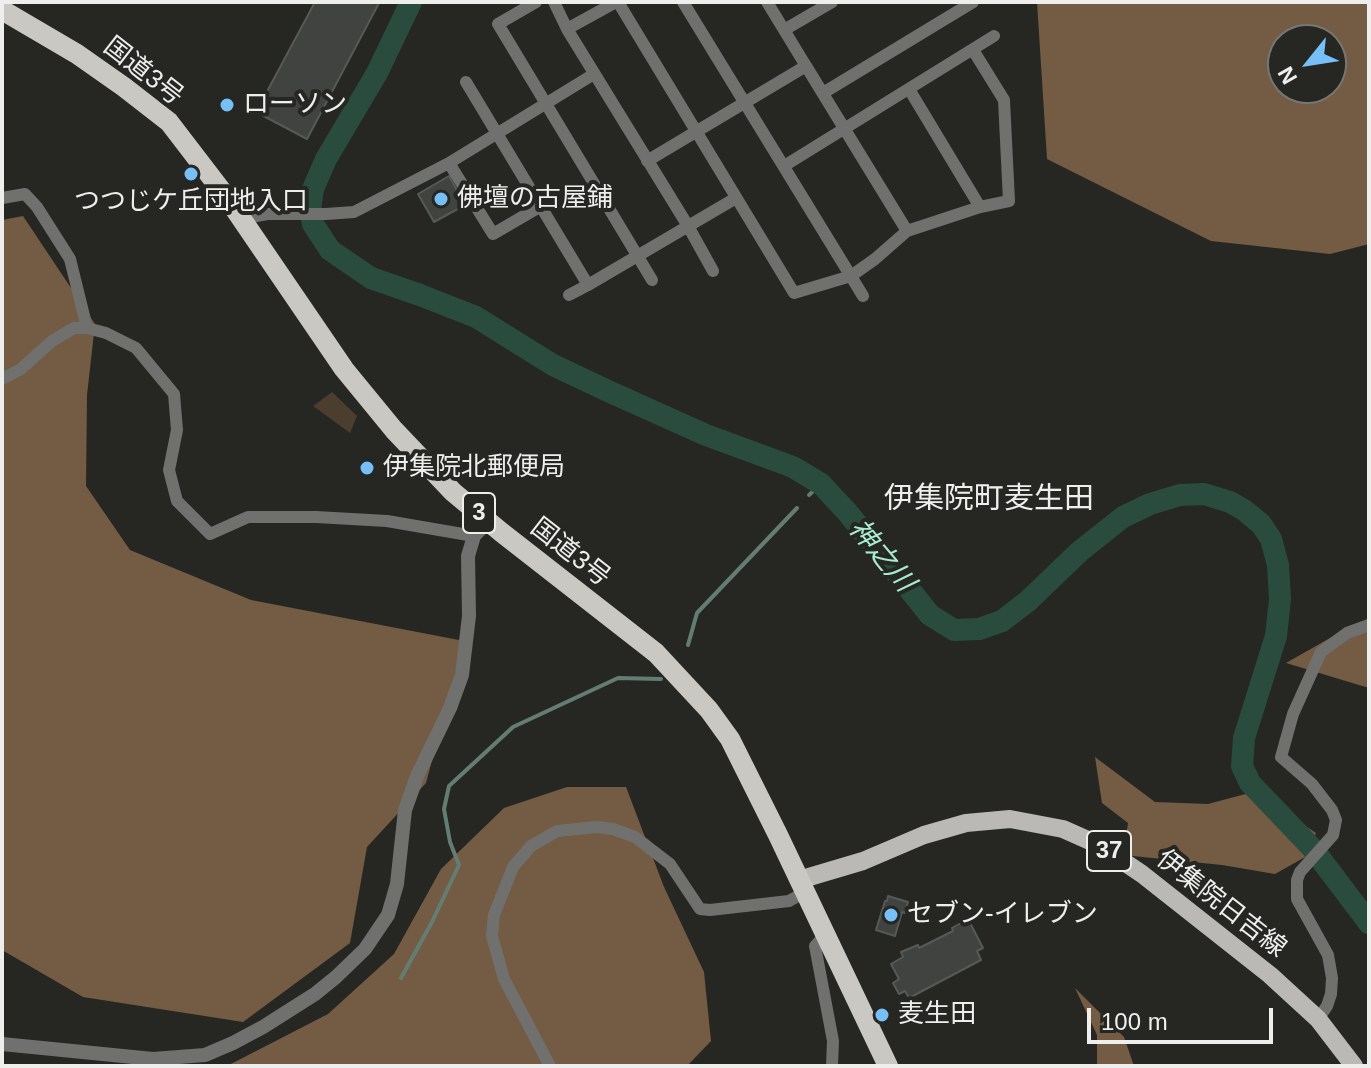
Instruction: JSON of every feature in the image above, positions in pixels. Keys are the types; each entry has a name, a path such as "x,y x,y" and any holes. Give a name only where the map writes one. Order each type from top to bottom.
{"highway":[{"name":"国道3号","path":"2,10 77,54 169,122 220,188 352,379 481,528 656,653 692,691 730,739 888,1066"}],"main road":[{"name":"伊集院日吉線","path":"802,886 924,835 966,823 1010,819 1063,829 1099,845 1142,874 1270,975 1318,1019 1354,1066"}],"street":[{"path":"536,2 498,24 652,280"},
{"path":"554,2 567,29 713,271"},
{"path":"567,29 617,2 794,293 851,276 907,231 980,207 1009,201 1004,100 973,50"},
{"path":"683,2 863,296"},
{"path":"767,2 907,231"},
{"path":"784,30 832,2"},
{"path":"823,93 973,2"},
{"path":"784,166 994,36"},
{"path":"647,161 806,66"},
{"path":"241,219 267,214 354,212 449,163 594,74"},
{"path":"466,82 588,285"},
{"path":"909,89 980,207"},
{"path":"449,163 493,234 541,206"},
{"path":"2,198 25,194 37,207 70,259 87,328"},
{"path":"569,295 736,198"},
{"path":"2,379 21,369 52,341 74,328 106,333 136,348 174,394 177,430 169,470 177,501 210,534 248,517 316,517 481,528 468,556 469,616 462,675 405,810 397,884 388,915 365,949 315,994 253,1032 205,1055 153,1059 2,1044"},
{"path":"1318,1019 1327,1006 1332,978 1328,955 1297,899 1297,880 1300,872 1333,835 1336,820 1312,784 1281,757 1293,714 1321,652 1347,633 1369,625"},
{"path":"550,1066 504,979 492,936 494,915 513,867 531,846 557,831 597,827 635,837 670,864 700,909 789,901 802,886"},
{"path":"825,935 815,946 833,1041 832,1066"}],"shaded area":[{"path":"1037,2 1369,2 1369,244 1330,254 1211,241 1047,159"},
{"path":"23,216 95,324 87,395 86,486 130,550 251,600 464,641 426,783 367,847 350,943 243,1022 83,997 2,950 2,220"},
{"path":"332,392 357,416 350,433 313,406"},
{"path":"1353,625 1369,630 1369,688 1286,663"},
{"path":"1095,757 1155,802 1208,804 1253,792 1316,833 1307,856 1275,874 1123,855 1128,823 1102,803"},
{"path":"567,787 626,787 664,887 704,972 711,1041 687,1066 227,1066 328,1014 394,954 441,869 504,808"},
{"path":"1075,988 1124,1037 1134,1066 1097,1066 1097,1035"}],"building":[{"path":"315,2 379,3 307,139 256,112"},
{"name":"佛壇の古屋鋪","path":"449,176 465,205 434,222 418,194"},
{"path":"888,896 908,902 895,936 876,930"},
{"path":"968,919 983,948 977,951 981,960 909,998 905,991 899,994 893,983 899,979 891,964 903,957 901,952 918,945 919,948 953,931 952,928"}],"waterway":[{"name":"神之川","path":"411,2 377,73 326,159 313,189 310,209 313,224 330,250 371,278 476,317 553,365 706,435 793,467 821,484 930,615 954,630 979,629 1002,621 1123,517 1150,504 1180,495 1204,494 1244,510 1261,524 1271,539 1278,565 1280,599 1276,636 1244,738 1242,766 1250,783 1313,849 1369,923"},
{"path":"809,495 821,484"},
{"path":"688,645 697,613 797,508"},
{"path":"401,978 459,865 450,842 444,809 449,786 513,727 618,678 661,679"}],"place":[{"name":"ローソン","path":"227,105"},
{"name":"つつじケ丘団地入口","path":"191,174"},
{"name":"佛壇の古屋鋪","path":"441,199"},
{"name":"伊集院北郵便局","path":"367,468"},
{"name":"セブン-イレブン","path":"891,915"},
{"name":"麦生田","path":"882,1015"}],"district":[{"name":"伊集院町麦生田","path":"989,500"}]}
